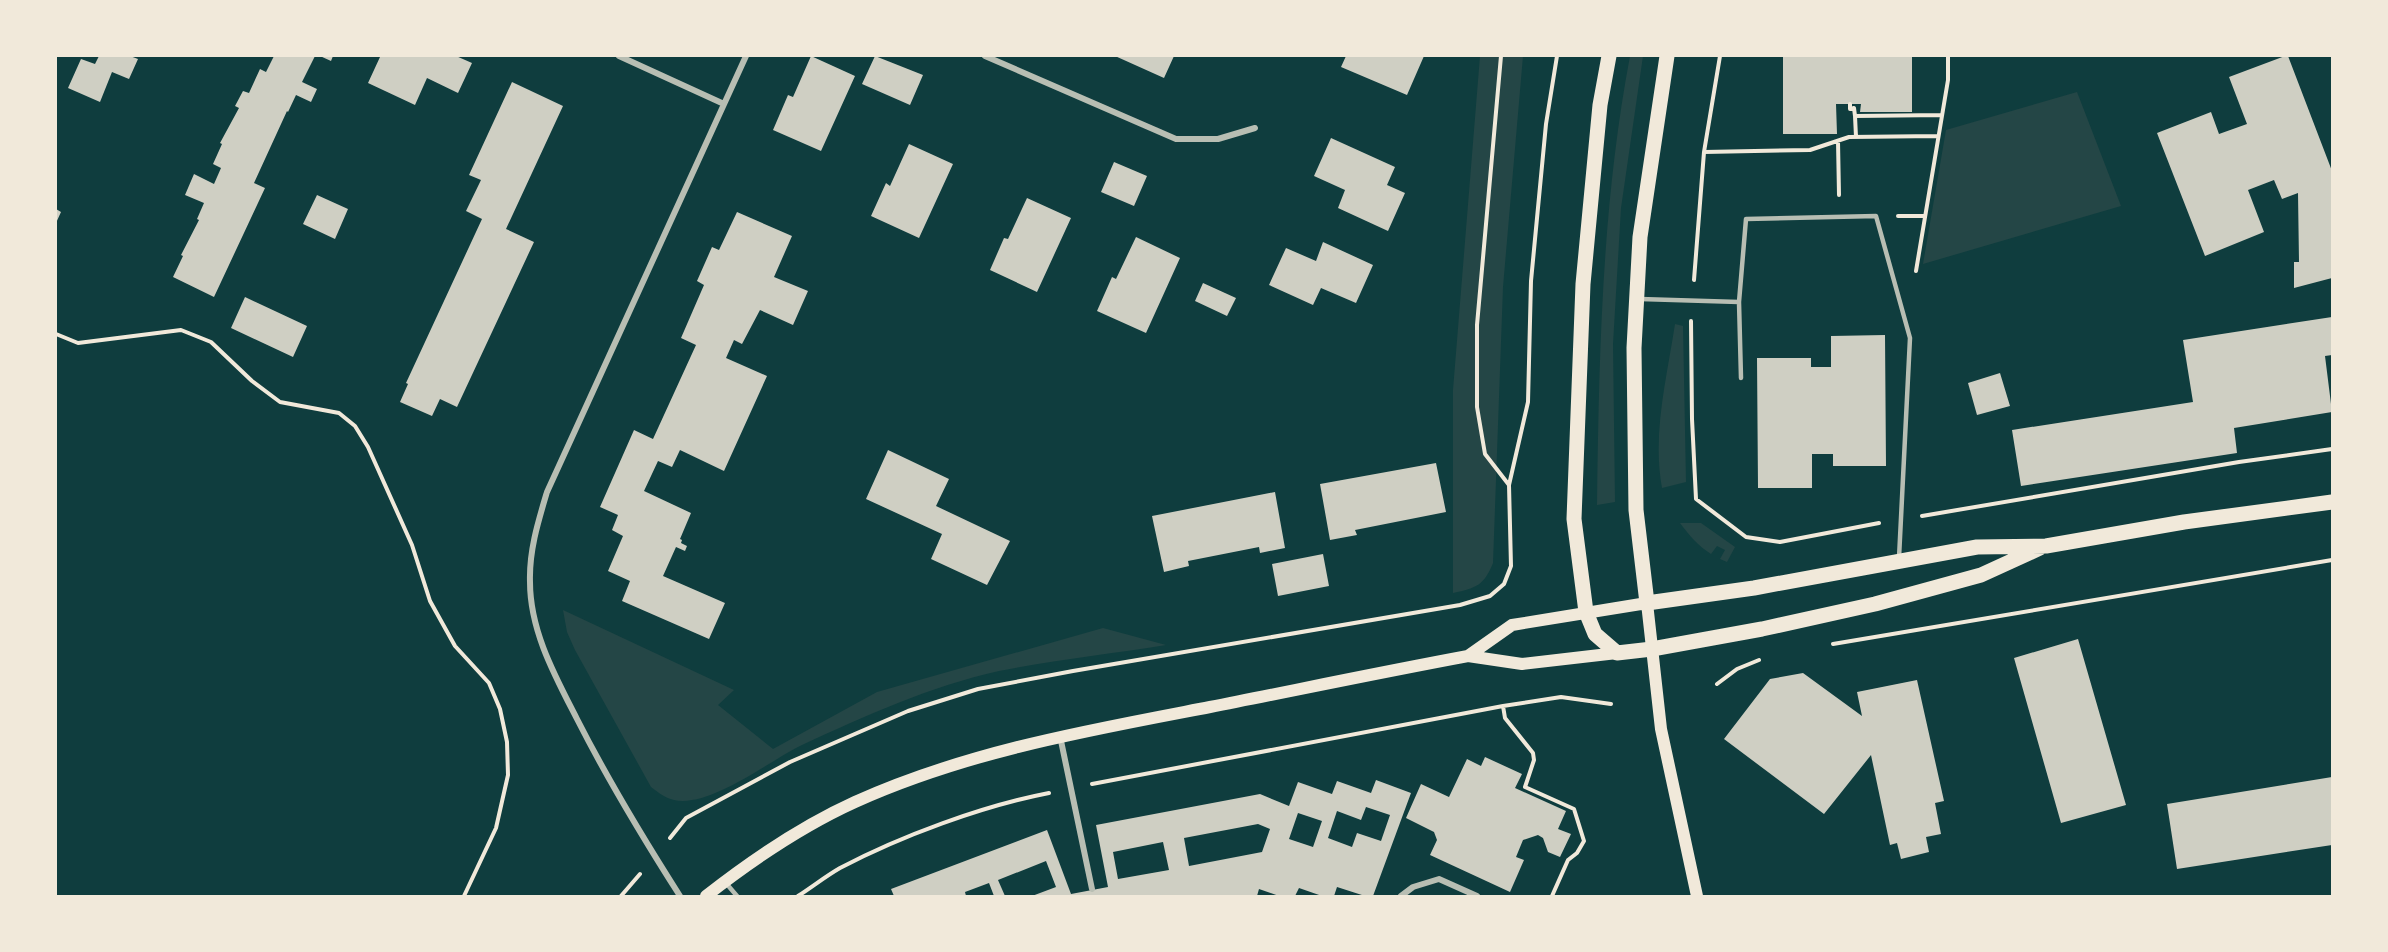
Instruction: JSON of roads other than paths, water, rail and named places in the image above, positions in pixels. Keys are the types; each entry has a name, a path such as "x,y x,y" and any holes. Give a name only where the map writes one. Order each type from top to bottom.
{"main road":[{"path":"1609,56 1600,105 1582,319 1574,519 1586,612 1595,634 1617,653"},
{"path":"1667,56 1640,237 1634,348 1636,510 1661,729 1697,897"},
{"path":"1468,656 1512,625 1754,588 1977,547 2046,546 2184,522 2332,502"},
{"path":"706,897 724,882 811,825 855,802 905,782 980,757 1060,736 1468,656 1522,664 1652,649 1762,629 1896,598 1981,575 2046,546"}],"street":[{"path":"619,56 724,104"},
{"path":"680,897 605,774 565,695 539,636 533,612 530,584 531,558 536,529 547,492 746,56"},
{"path":"985,56 1176,139 1218,139 1256,128"},
{"path":"1060,736 1092,890"},
{"path":"1401,897 1413,887 1439,879 1477,897"}],"lane":[{"path":"1741,378 1739,302 1746,219 1876,216 1910,338 1899,519 1899,561"},
{"path":"1636,299 1739,302"},
{"path":"724,882 737,897"}]}
